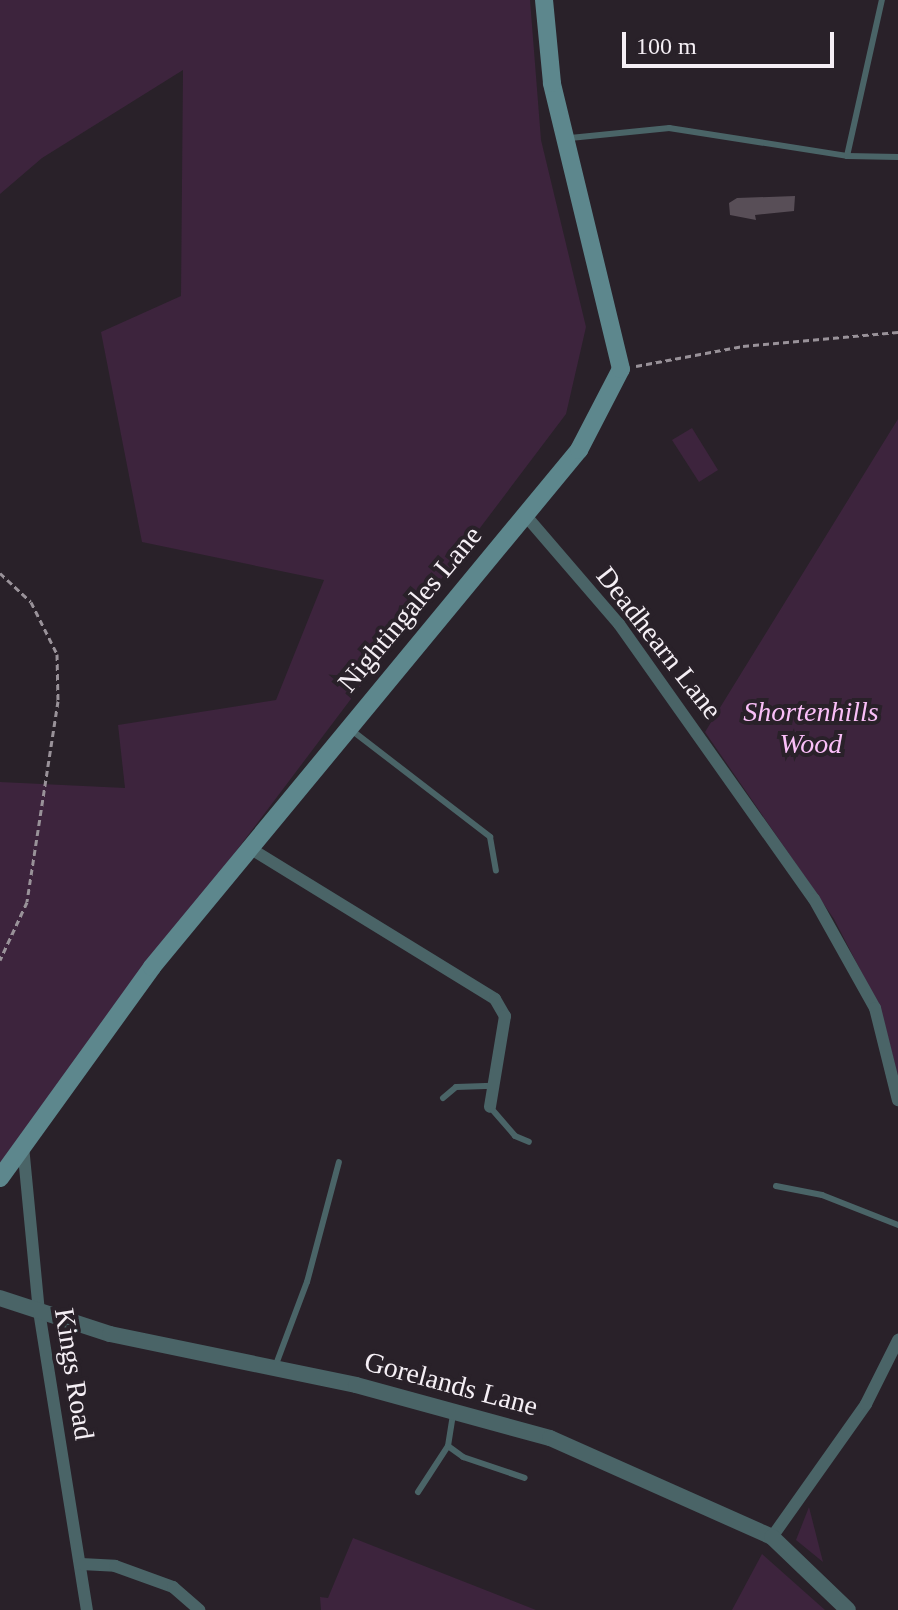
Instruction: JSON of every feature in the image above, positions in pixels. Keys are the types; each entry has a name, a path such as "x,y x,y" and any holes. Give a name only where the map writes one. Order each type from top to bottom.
{"main road":[{"path":"544,0 552,83 621,369"},
{"name":"Nightingales Lane","path":"0,1178 152,967 347,727 579,450 621,369"}],"street":[{"name":"Deadhearn Lane","path":"526,516 619,624 814,899 875,1008 898,1100"},
{"path":"248,847 495,999 505,1016 490,1107"},
{"name":"Kings Road","path":"23,1145 39,1311 87,1610"},
{"name":"Gorelands Lane","path":"0,1298 110,1334 454,1412 550,1438 772,1537 848,1610"},
{"path":"772,1537 866,1404 898,1340"},
{"path":"81,1564 115,1566 173,1587 199,1610"}],"lane":[{"path":"847,156 882,0"},
{"path":"566,138 669,128 847,156 898,157"},
{"path":"347,727 490,837 496,870"},
{"path":"443,1098 456,1087 493,1086"},
{"path":"490,1107 515,1136 529,1142"},
{"path":"274,1370 307,1282 339,1162"},
{"path":"776,1186 822,1195 898,1225"},
{"path":"418,1492 448,1446 454,1412"},
{"path":"448,1446 463,1457 525,1478"}],"path":[{"path":"621,369 743,346 898,332"},
{"path":"0,573 31,602 57,654 58,701 27,902 0,960"}],"green space":[{"path":"0,0 530,0 541,140 586,327 566,414 0,1164 0,782 125,788 118,725 276,700 324,580 142,542 101,332 181,296 183,70 42,158 0,194"},
{"name":"Shortenhills Wood","path":"898,419 898,1076 881,1010 834,919 705,732"},
{"path":"692,428 718,470 699,482 672,440"},
{"path":"809,1507 823,1562 796,1540"},
{"path":"353,1538 536,1610 321,1610 320,1597 328,1598"},
{"path":"762,1554 825,1610 732,1610"}],"building":[{"path":"795,196 794,211 755,215 756,220 730,215 729,203 737,198"}]}
